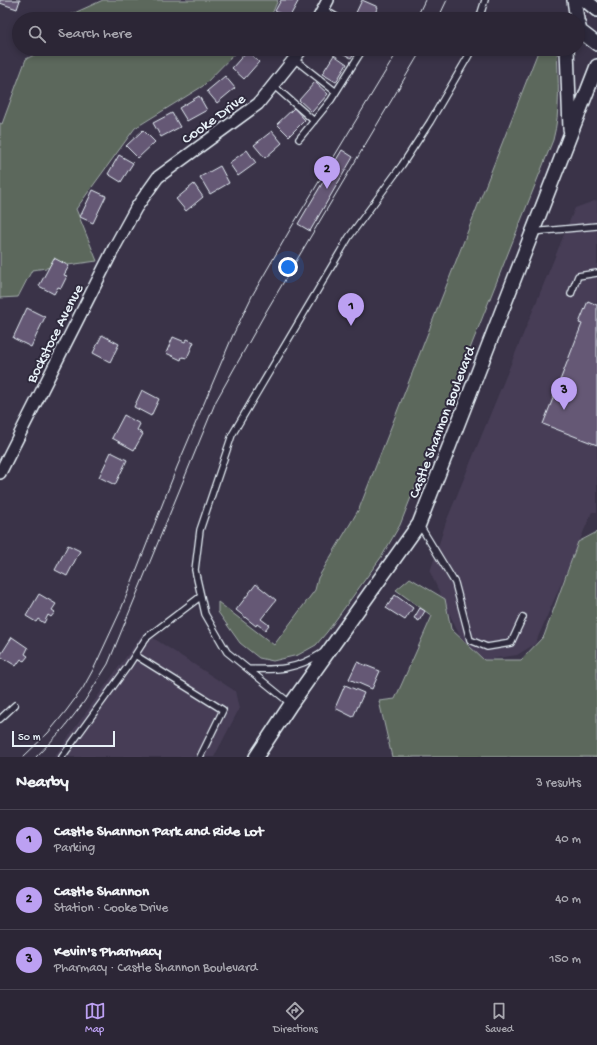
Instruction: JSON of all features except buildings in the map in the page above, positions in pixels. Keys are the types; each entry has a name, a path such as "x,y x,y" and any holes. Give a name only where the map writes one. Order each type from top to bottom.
{"street":[{"path":"567,12 568,0"},
{"path":"574,0 576,12"},
{"path":"585,0 597,10"},
{"path":"585,34 597,44"},
{"name":"Cooke Drive","path":"136,208 158,177 258,104 296,56"},
{"path":"566,56 570,134"},
{"name":"Castle Shannon Boulevard","path":"256,757 291,704 419,524 597,66"},
{"name":"Bockstoce Avenue","path":"0,473 114,248 136,208"}],"lane":[{"path":"481,12 485,0"},
{"path":"299,139 336,92 359,56"},
{"path":"291,704 227,652 205,614 195,570 200,530 232,435 349,237 402,165 430,122 468,56"},
{"path":"294,59 336,92"},
{"path":"273,85 314,121"},
{"path":"532,232 597,226"},
{"path":"571,294 578,276 597,273"},
{"path":"419,524 455,583 470,640 487,647 511,642 523,617"},
{"path":"62,757 146,638 200,597"},
{"path":"248,669 278,670 295,666 313,659 332,646"},
{"path":"135,655 223,710 200,757"},
{"path":"0,719 15,705"}],"shaded area":[{"path":"597,200 597,512 592,512 535,644 517,655 484,660 464,645 430,572 446,522 575,208"},
{"path":"144,632 235,691 239,709 214,757 54,757"}],"green space":[{"path":"103,0 278,0 273,12 77,12"},
{"path":"32,56 232,56 203,86 135,128 76,209 97,261 32,270 18,297 0,298 0,123 2,124 26,59"},
{"path":"536,56 557,56 558,106 556,129 553,140 400,525 382,556 316,645 298,655 273,661 259,658 240,643 218,612 218,602 274,645 315,590 318,578 359,509"},
{"path":"597,532 597,757 392,757 379,701 395,699 432,616 396,590 410,578 445,599 451,629 484,660 521,660 544,636 578,542"}],"tram line":[{"path":"419,12 425,0"},
{"path":"441,12 447,0"},
{"path":"23,757 48,733 66,711 83,688 94,668 120,612 177,467 233,335 253,294 395,56"},
{"path":"36,757 64,728 84,702 108,664 216,401 267,310 418,56"}],"place":[{"name":"Castle Shannon","path":"327,189"},
{"name":"Castle Shannon Park and Ride Lot","path":"351,326"},
{"name":"Kevin's Pharmacy","path":"564,410"}]}
